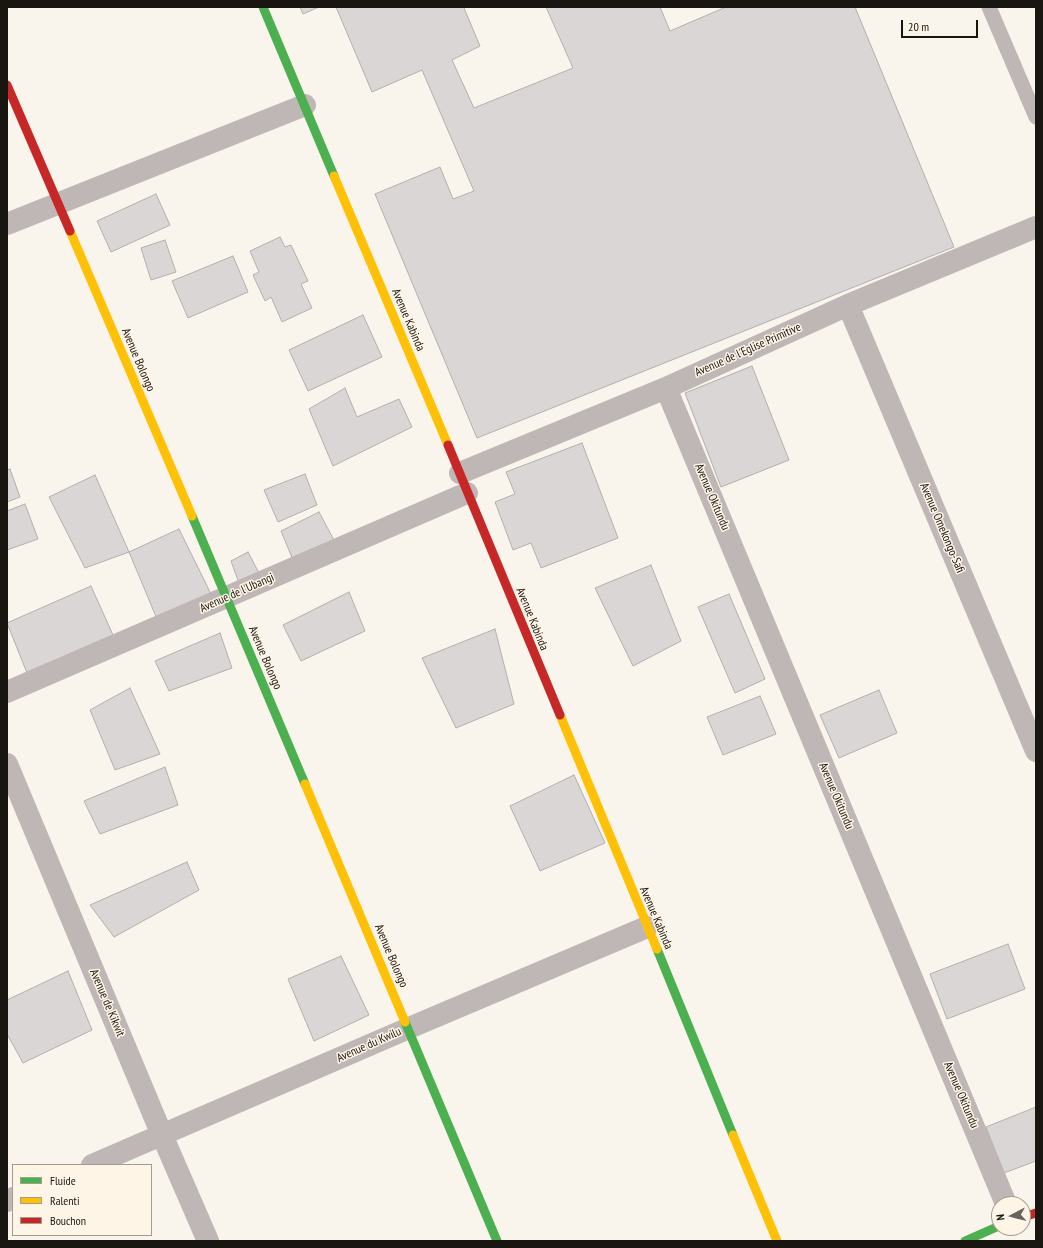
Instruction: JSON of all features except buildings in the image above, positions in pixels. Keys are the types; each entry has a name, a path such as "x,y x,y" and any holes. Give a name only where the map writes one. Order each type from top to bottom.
{"street":[{"name":"Avenue Kabinda","path":"264,7 464,483 777,1241"},
{"name":"Avenue Bolongo","path":"7,85 227,598 497,1241"},
{"path":"7,224 305,105"},
{"name":"Avenue de l'Eglise Primitive","path":"464,483 666,388 848,305 1036,227"},
{"name":"Avenue Omekongo-Safi","path":"848,305 1036,751"},
{"name":"Avenue Okitundu","path":"666,388 1003,1196"},
{"name":"Avenue de l'Ubangi","path":"7,692 227,598 464,483"},
{"name":"Avenue de Kikwit","path":"7,764 162,1135 208,1241"},
{"name":"Avenue du Kwilu","path":"94,1164 408,1028 647,927"},
{"path":"965,1241 991,1230"}],"lane":[{"path":"989,7 1036,117"}],"traffic: fast":[{"path":"263,7 334,176"},
{"path":"192,516 305,784"},
{"path":"657,949 733,1135"},
{"path":"405,1022 497,1241"},
{"path":"965,1241 991,1230"}],"traffic: slow":[{"path":"334,176 448,445"},
{"path":"70,231 192,516"},
{"path":"560,715 657,949"},
{"path":"305,784 405,1022"},
{"path":"733,1135 777,1241"}],"traffic: jam":[{"path":"7,85 70,231"},
{"path":"448,445 560,715"},
{"path":"1031,1215 1036,1213"}]}
